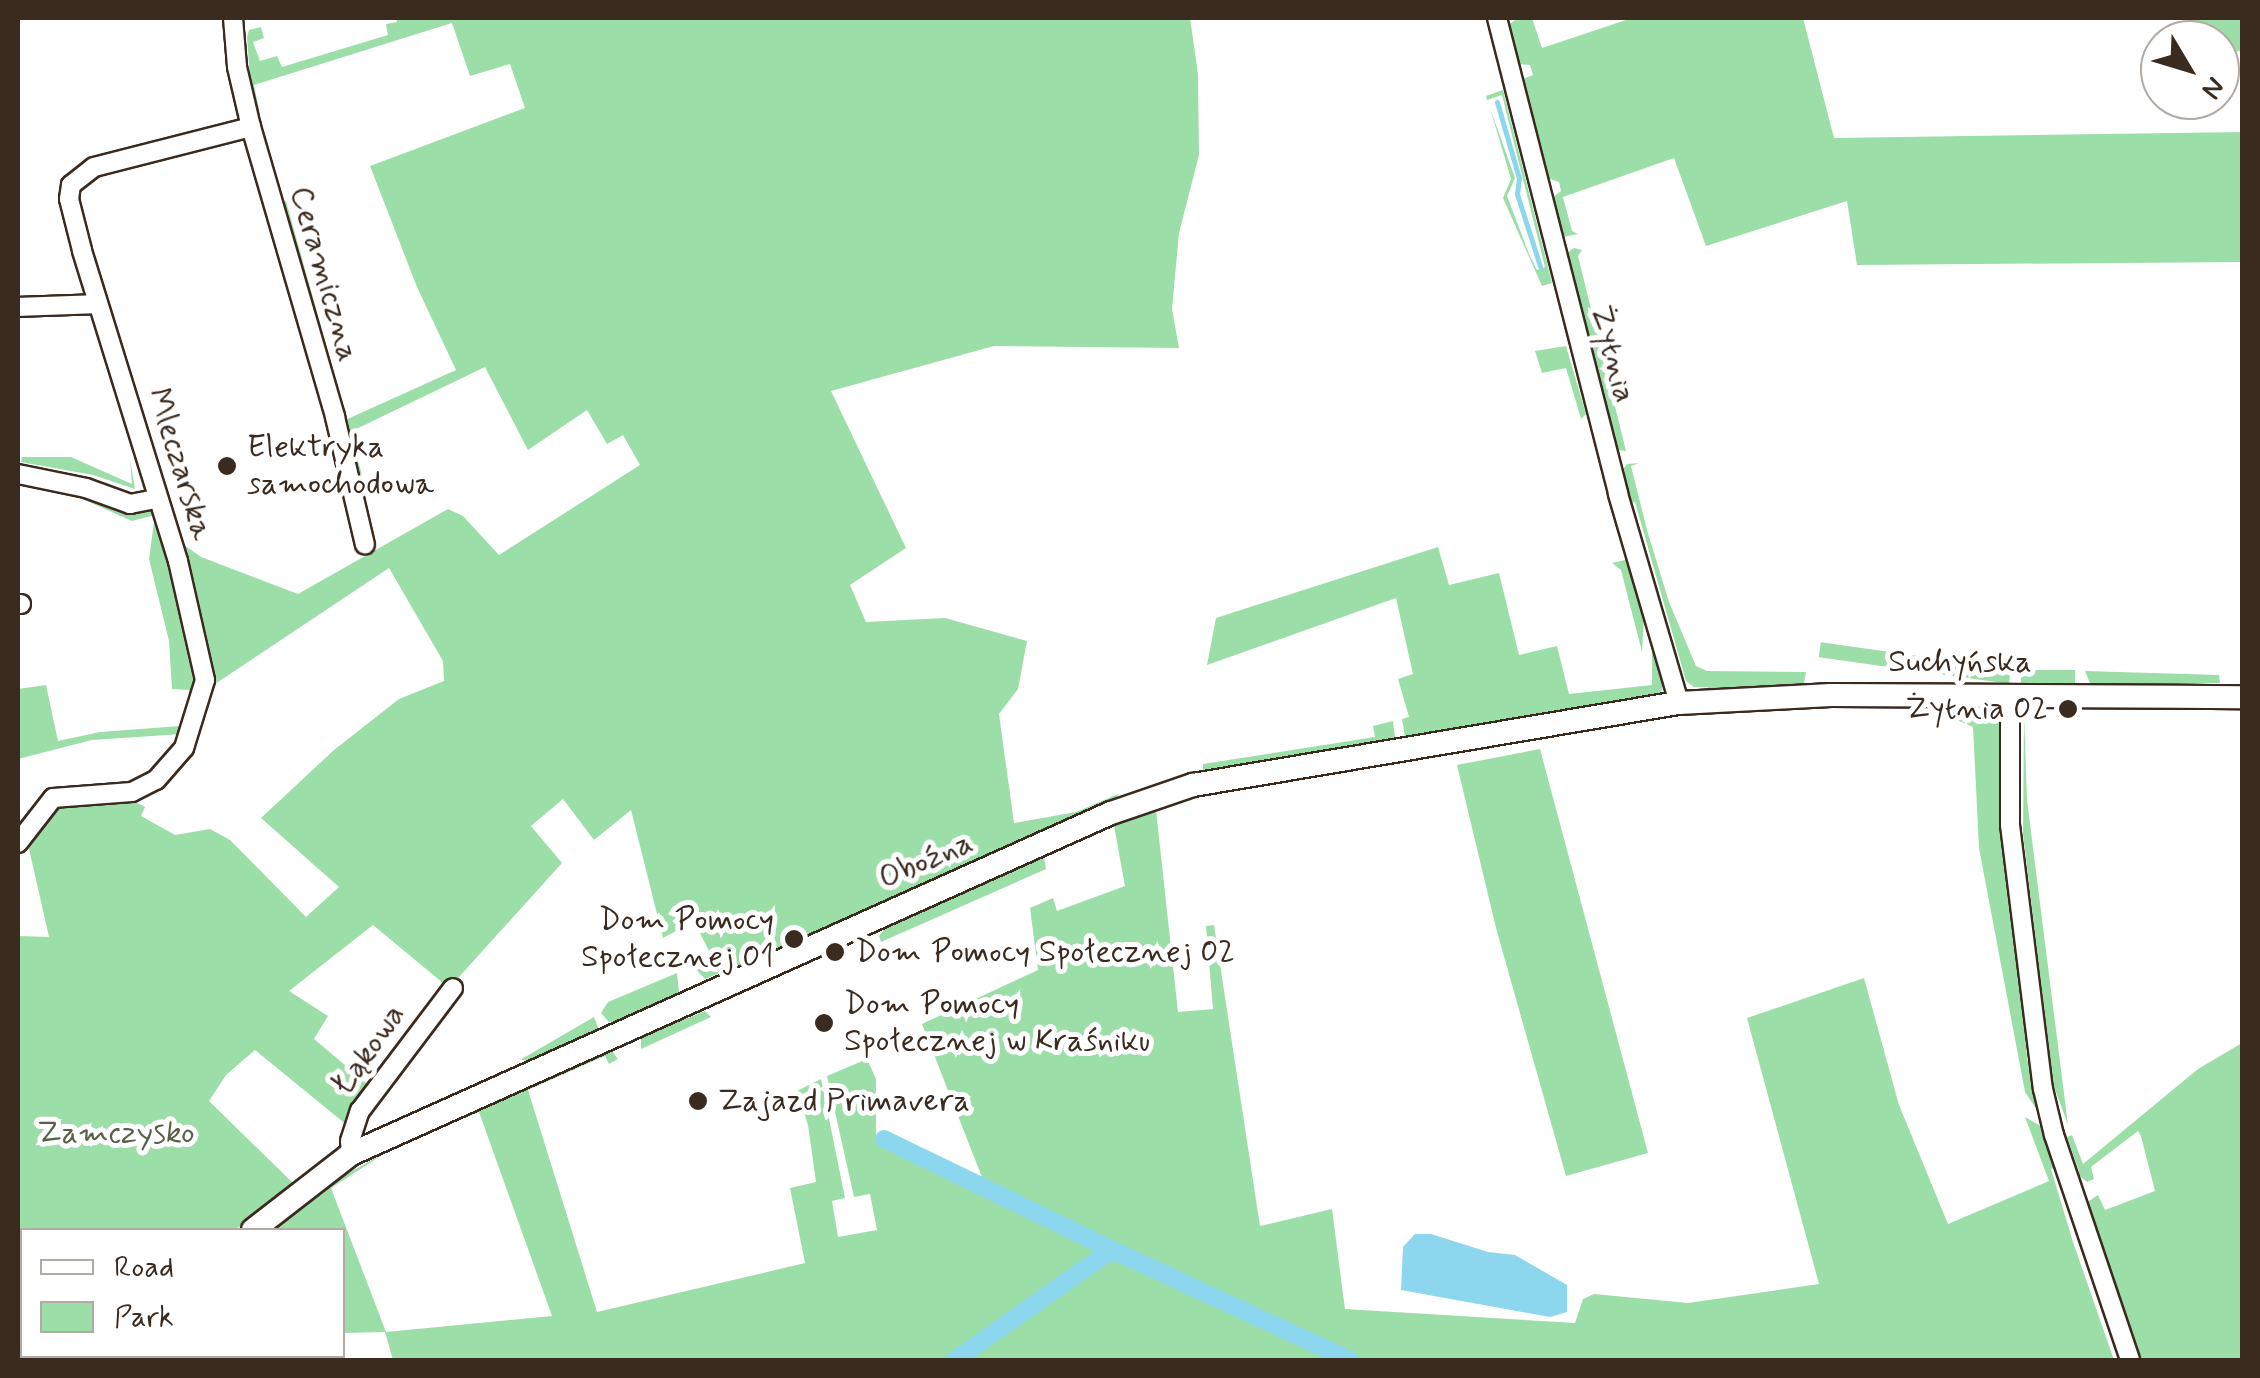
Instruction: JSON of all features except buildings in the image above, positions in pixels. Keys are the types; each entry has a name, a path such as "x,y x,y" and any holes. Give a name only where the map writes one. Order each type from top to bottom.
{"street":[{"name":"Ceramiczna","path":"234,18 238,67 250,127 334,417 366,545"},
{"name":"Żytnia","path":"1496,18 1618,494 1678,703"},
{"name":"Mleczarska","path":"18,843 53,798 137,791 156,780 177,759 192,730 205,673 178,561 156,499 69,199 74,180 94,168 250,127"},
{"path":"18,307 98,304"},
{"path":"18,474 86,488 130,504 156,499"},
{"path":"2010,694 2010,825 2043,1090 2054,1136 2130,1360"},
{"name":"Suchyńska","path":"1678,703 1831,695 2242,697"},
{"name":"Oboźna","path":"257,1228 351,1154 1160,794 1212,781 1678,703"},
{"name":"Łąkowa","path":"351,1154 350,1141 360,1112 453,988"}],"green space":[{"name":"Zamczysko","path":"396,18 1190,18 1198,74 1199,155 1179,233 1172,309 1179,348 994,346 831,391 906,548 850,585 866,622 945,618 1027,641 1018,689 999,714 1014,823 1076,812 1118,794 1117,798 803,938 800,933 786,940 785,946 705,979 692,965 711,955 694,921 663,938 631,810 594,840 563,799 531,826 562,863 449,988 373,925 289,991 328,1016 314,1039 371,1087 348,1126 255,1050 226,1075 209,1101 293,1183 237,1228 20,1228 18,1360 18,936 49,937 27,840 51,806 122,795 145,807 141,816 175,835 210,829 230,840 306,917 339,887 261,818 334,750 399,699 444,681 443,661 389,568 209,688 180,542 201,557 298,594 448,509 463,516 499,555 640,465 623,435 607,444 587,410 528,450 485,367 350,432 362,475 357,471 343,421 456,370 417,287 370,166 525,108 510,64 470,76 452,23 254,85 260,114 255,115 246,79 250,78 247,37 249,30 261,27 264,38 253,42 260,61 277,56 282,67 388,35 386,24 397,22"},
{"path":"1519,18 1532,18 1542,48 1632,18 1803,18 1834,138 2242,132 2242,262 1857,265 1847,201 1706,246 1674,158 1563,197 1572,231 1578,234 1563,237 1552,198 1561,191 1559,182 1547,178 1523,79 1533,75 1530,65 1519,64 1509,24"},
{"path":"2242,18 2242,51 2240,20 2188,20"},
{"path":"1503,90 1552,283 1542,286 1503,198 1511,179 1490,108 1515,178 1507,196 1537,270 1545,267 1502,95 1487,100 1486,96"},
{"path":"286,201 332,366 328,367 281,204"},
{"path":"1574,248 1582,250 1578,256 1626,451 1618,450 1565,254"},
{"path":"1566,346 1586,414 1581,419 1566,368 1542,373 1535,351"},
{"path":"22,457 71,457 132,484 130,459 135,489 93,475 21,462"},
{"path":"1639,463 1631,466 1647,530 1669,602 1696,666 1707,671 1806,672 1803,688 1709,692 1708,687 1694,687 1686,681 1635,502 1630,503 1622,471 1627,464"},
{"path":"62,490 155,511 168,547 198,683 188,710 189,690 172,689 169,641 149,559 155,515 132,521"},
{"path":"1438,547 1449,585 1499,573 1519,655 1557,646 1569,694 1652,685 1652,638 1664,678 1661,693 1405,736 1402,719 1409,717 1398,679 1413,674 1396,598 1207,665 1216,618"},
{"path":"1612,563 1632,563 1644,619 1642,652 1621,570"},
{"path":"1821,642 2011,669 2009,684 1819,657"},
{"path":"2021,670 2075,670 2075,685 2021,685"},
{"path":"2085,671 2219,675 2220,683 2091,686"},
{"path":"46,685 58,741 100,732 180,726 182,734 92,740 18,759 18,689"},
{"path":"1915,707 1987,707 2001,720 2001,827 2017,927 2027,1058 2039,1113 2025,1092 1979,848 1973,727 1946,715 1915,713"},
{"path":"2024,713 2027,800 2068,1125 2053,1084 2023,834"},
{"path":"1393,721 1395,738 1203,770 1203,764 1375,737 1373,726"},
{"path":"1540,749 1648,1153 1566,1176 1496,928 1457,765"},
{"path":"1156,810 1178,1012 1213,1009 1206,926 1214,925 1260,1226 1332,1209 1345,1309 1575,1323 1583,1299 1594,1294 1688,1303 1819,1284 1747,1018 1864,978 1899,1105 1948,1224 2049,1181 2025,1117 2044,1128 2058,1166 2051,1169 2073,1242 2114,1360 393,1360 385,1332 345,1333 345,1228 277,1228 343,1176 390,1150 331,1188 386,1332 552,1316 479,1112 406,1142 612,1051 618,1059 609,1064 605,1056 528,1090 597,1312 805,1263 790,1188 816,1182 808,1125 797,1091 821,1079 845,1198 832,1201 838,1237 877,1230 870,1194 854,1197 827,1076 867,1059 876,1079 876,1135 985,1185 922,1024 1038,970 1030,908 1053,898 1057,911 1125,886 1114,826 1044,857 1046,869 881,942 879,936 887,926 1114,825"},
{"path":"677,973 679,992 662,1002 621,1021 609,1022 601,1013 608,1002"},
{"path":"705,1011 711,1017 641,1049 641,1037"},
{"path":"594,1017 599,1030 533,1061 520,1060"},
{"path":"2242,1043 2242,1360 2137,1360 2086,1203 2098,1195 2105,1210 2155,1191 2141,1136 2138,1131 2091,1167 2094,1179 2087,1182 2076,1173 2079,1171 2067,1137 2072,1135 2083,1164 2198,1069"},
{"path":"92,1358 237,1358 237,1360"}],"water":[{"path":"1415,1234 1431,1234 1488,1252 1515,1255 1567,1285 1567,1312 1550,1317 1401,1290 1403,1247"}],"waterway":[{"path":"1497,102 1519,178 1517,194 1540,266"},
{"path":"884,1139 1117,1252"},
{"path":"955,1360 1107,1253 1117,1252 1350,1360"}],"place":[{"name":"Elektryka samochodowa","path":"227,466"},
{"name":"Żytnia 02","path":"2068,709"},
{"name":"Dom Pomocy Społecznej 01","path":"794,939"},
{"name":"Dom Pomocy Społecznej 02","path":"835,952"},
{"name":"Dom Pomocy Społecznej w Kraśniku","path":"824,1023"},
{"name":"Zajazd Primavera","path":"698,1101"}]}
